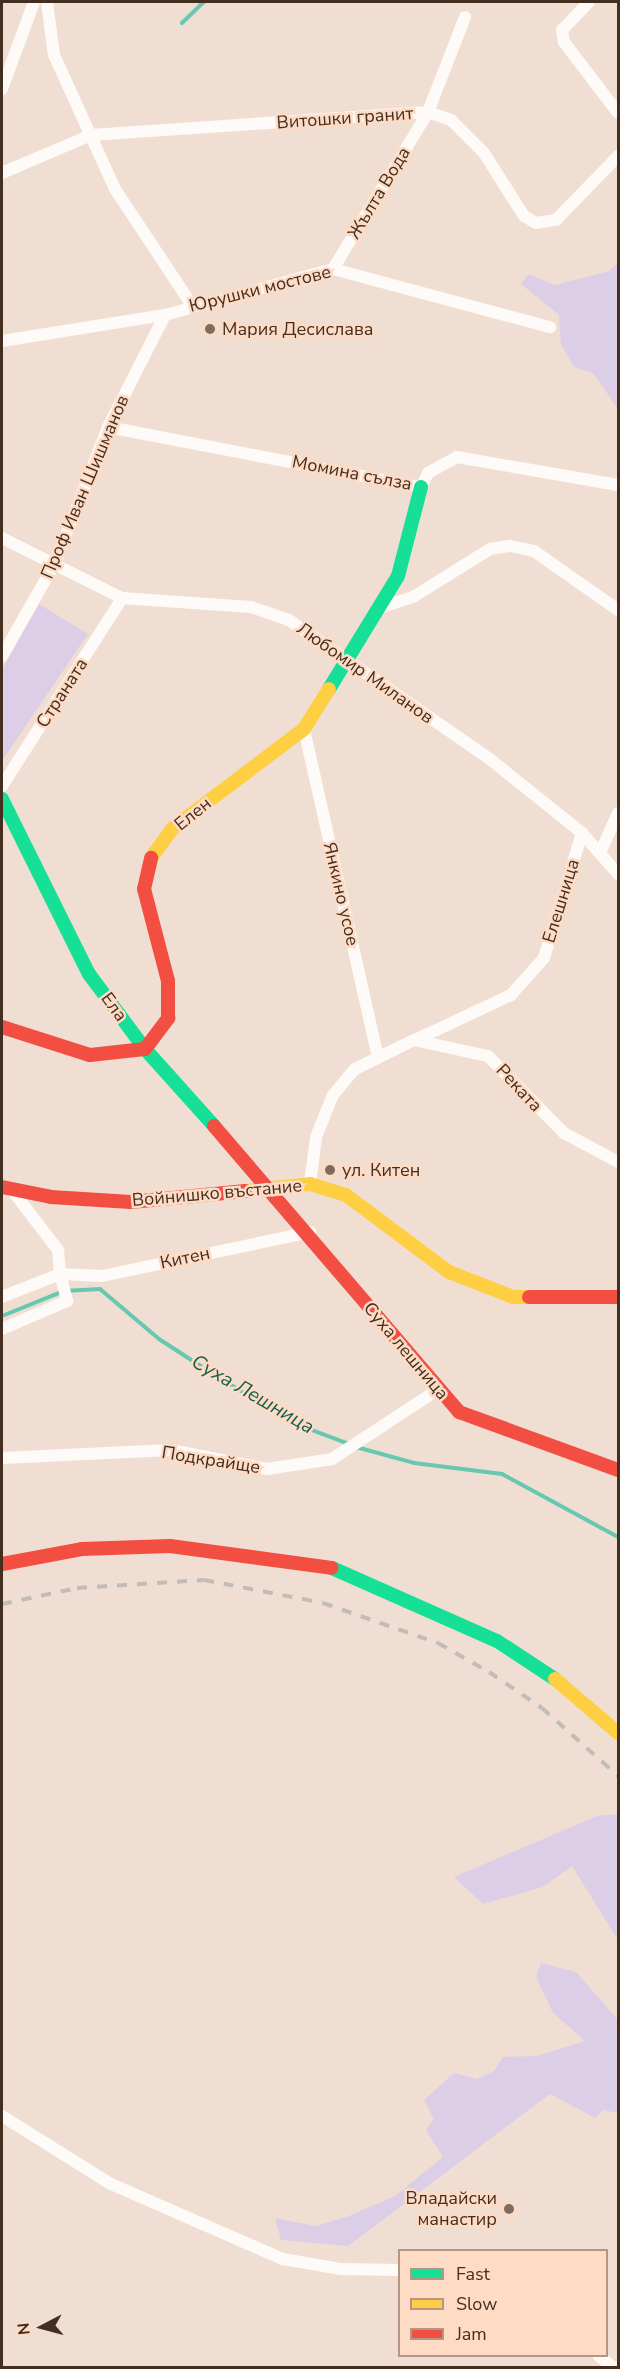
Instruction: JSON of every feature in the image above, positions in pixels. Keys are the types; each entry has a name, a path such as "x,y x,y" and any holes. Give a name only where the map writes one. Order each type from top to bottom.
{"main road":[{"name":"Елен","path":"145,1049 168,1018 168,981 144,889 150,859 173,828 304,729 398,576 421,487"},
{"name":"Ела","path":"2,799 89,974 145,1049 268,1188"},
{"path":"2,1027 90,1055 145,1049"},
{"name":"Войнишко въстание","path":"7,1188 131,1202 310,1184 346,1195 449,1272 513,1297 618,1296"},
{"name":"Суха лешница","path":"268,1188 310,1232 436,1391 459,1412 618,1470"},
{"path":"2,1564 82,1549 170,1546 327,1566 411,1599 497,1641 562,1684 618,1733"}],"street":[{"path":"2,89 34,2"},
{"path":"47,2 54,55 115,189 191,304"},
{"path":"589,2 561,30 564,42 618,113"},
{"name":"Жълта Вода","path":"333,269 428,112 465,17"},
{"name":"Витошки гранит","path":"2,173 91,135 428,112 451,120 484,153 524,216 536,223 556,220 618,156"},
{"name":"Юрушки мостове","path":"2,341 165,315 191,304 333,269 550,327"},
{"name":"Проф Иван Шишманов","path":"2,656 54,565 108,427 165,315"},
{"name":"Момина сълза","path":"108,427 421,487 428,473 457,457 618,485"},
{"name":"Любомир Миланов","path":"2,538 122,598 251,607 289,620 491,760 582,833 618,874"},
{"path":"379,608 413,597 490,549 510,546 534,552 618,610"},
{"name":"Страната","path":"2,786 122,598"},
{"name":"Янкино усое","path":"304,729 378,1058"},
{"path":"600,853 618,813"},
{"name":"Елешница","path":"414,1040 511,995 544,958 582,833"},
{"path":"310,1184 316,1137 333,1095 355,1069 414,1040"},
{"name":"Реката","path":"414,1040 488,1056 564,1132 618,1162"},
{"path":"2,1329 67,1301 60,1274 58,1250 7,1188"},
{"name":"Китен","path":"2,1296 60,1274 102,1276 310,1232"},
{"name":"Подкрайще","path":"2,1458 171,1450 267,1469 332,1459 360,1437 436,1391"},
{"path":"2,2116 111,2184 283,2259 341,2269 398,2270"},
{"path":"602,2357 614,2367"}],"shaded area":[{"path":"618,263 618,409 593,373 574,367 561,344 559,315 521,284 529,274 555,285 609,271"},
{"path":"39,604 88,634 2,761 2,670"},
{"path":"618,1814 618,1940 572,1866 543,1887 483,1904 454,1877 597,1816"},
{"path":"541,1963 576,1972 618,2020 618,2113 603,2110 595,2118 550,2094 348,2246 281,2240 275,2218 316,2226 349,2216 395,2196 443,2157 426,2130 434,2119 424,2100 454,2073 477,2079 494,2071 503,2057 537,2056 585,2041 553,2013 536,1977"}],"waterway":[{"path":"182,23 204,2"},
{"name":"Суха Лешница","path":"2,1316 64,1291 100,1289 159,1339 216,1376 296,1424 349,1444"},
{"name":"Суха Лешница","path":"356,1447 414,1463 502,1474 618,1537"}],"railway":[{"path":"2,1604 77,1588 204,1580 323,1603 438,1643 489,1672 542,1708 618,1776"}],"traffic: fast":[{"path":"329,689 398,576 421,487"},
{"path":"2,799 89,974 145,1049 214,1126"},
{"path":"332,1568 497,1641 555,1679"}],"traffic: slow":[{"path":"151,858 173,828 304,729 329,689"},
{"path":"245,1191 310,1184 346,1195 449,1272 513,1297 529,1297"},
{"path":"555,1679 618,1733"}],"traffic: jam":[{"path":"2,1027 90,1055 145,1049 168,1018 168,981 144,889 151,858"},
{"path":"214,1126 459,1412 618,1470"},
{"path":"2,1187 51,1197 131,1202 245,1191"},
{"path":"529,1297 618,1297"},
{"path":"2,1564 82,1549 170,1546 332,1568"}],"place":[{"name":"Мария Десислава","path":"210,329"},
{"name":"ул. Китен","path":"330,1170"},
{"name":"Владайски манастир","path":"509,2209"}]}
